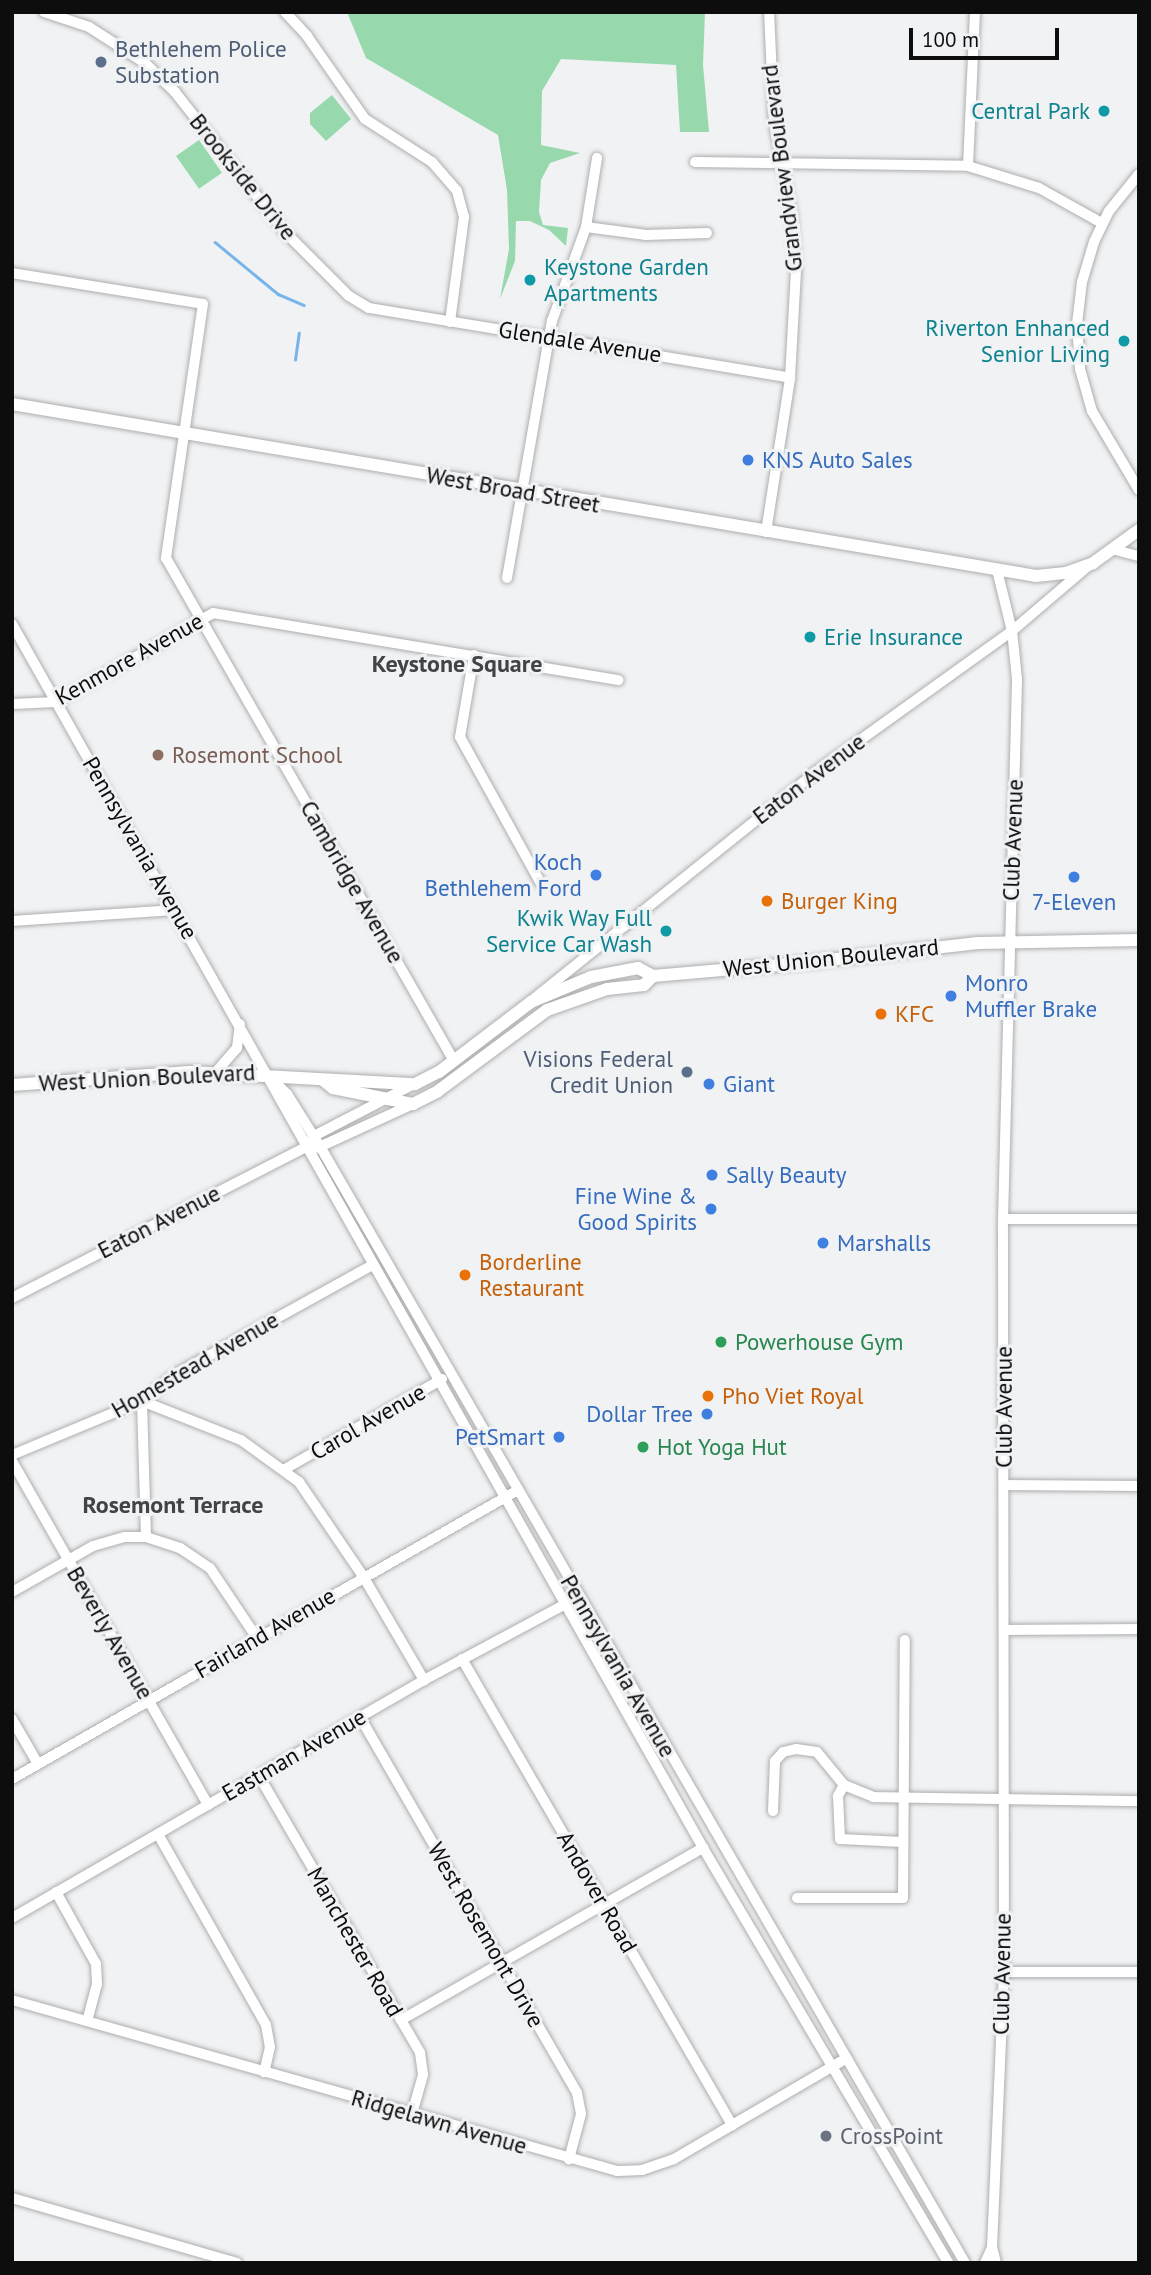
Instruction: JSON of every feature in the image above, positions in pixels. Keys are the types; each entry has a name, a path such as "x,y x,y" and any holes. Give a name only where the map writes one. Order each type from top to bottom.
{"main road":[{"name":"West Broad Street","path":"12,404 1015,573 1054,575 1093,563 1139,530"},
{"name":"West Union Boulevard","path":"12,1085 216,1072 266,1073 323,1080 338,1077 384,1085 415,1084 454,1061 531,1002 591,977 638,968 653,976 1010,942 1139,940"},
{"name":"West Union Boulevard","path":"323,1080 333,1088 413,1104 438,1091 547,1010 607,989 644,985 653,976"}],"street":[{"name":"Brookside Drive","path":"44,12 109,37 162,78 286,233 349,296 369,308"},
{"path":"285,12 307,36 365,119 432,162 457,191 464,217 450,322"},
{"name":"Grandview Boulevard","path":"766,532 790,379 796,269 769,72 769,12"},
{"path":"968,166 975,12"},
{"path":"507,578 550,337 559,296 586,227 597,159"},
{"path":"695,162 968,166 1039,188 1102,223"},
{"path":"1139,174 1102,223 1087,261 1079,303 1080,369 1101,431 1139,490"},
{"path":"586,227 646,235 707,233"},
{"name":"Cambridge Avenue","path":"12,273 200,302 205,310 165,548 169,566 202,619 454,1061"},
{"name":"Glendale Avenue","path":"369,308 790,379"},
{"path":"1112,549 1139,556"},
{"name":"Eaton Avenue","path":"531,1002 804,781 1012,631 1093,563"},
{"name":"Club Avenue","path":"996,2263 992,2246 1004,1972 1003,1219 1017,679 1012,631 997,570"},
{"name":"Kenmore Avenue","path":"12,704 56,702 213,613 618,680"},
{"name":"Pennsylvania Avenue","path":"12,624 240,1024 306,1147 565,1605 832,2068 948,2263"},
{"path":"474,655 460,737 540,882"},
{"path":"12,921 175,910"},
{"path":"216,1072 237,1048 240,1024"},
{"name":"Pennsylvania Avenue","path":"266,1073 287,1094 314,1136 965,2263"},
{"name":"Eaton Avenue","path":"12,1298 306,1147 314,1136 415,1084"},
{"path":"306,1147 321,1148 413,1104"},
{"path":"1003,1219 1139,1219"},
{"name":"Homestead Avenue","path":"12,1455 142,1401 176,1374 373,1265"},
{"name":"Carol Avenue","path":"285,1469 451,1374"},
{"path":"146,1537 142,1401 241,1440 285,1469 315,1502 363,1576 424,1680"},
{"name":"Beverly Avenue","path":"12,1461 208,1805"},
{"path":"1005,1485 1139,1486"},
{"name":"Fairland Avenue","path":"12,1779 363,1576 518,1490"},
{"path":"12,1592 109,1540 146,1537 180,1548 210,1568 257,1638"},
{"name":"Eastman Avenue","path":"12,1918 424,1680 579,1597"},
{"path":"1005,1630 1139,1629"},
{"path":"797,1898 903,1898 905,1640"},
{"name":"Andover Road","path":"462,1659 732,2125"},
{"name":"West Rosemont Drive","path":"360,1717 577,2094 581,2114 569,2159"},
{"path":"12,1719 38,1764"},
{"path":"773,1811 775,1761 783,1752 817,1752 844,1785 873,1797 1139,1801"},
{"name":"Manchester Road","path":"260,1776 401,2020 423,2064 412,2114"},
{"path":"844,1785 838,1796 841,1839 903,1842"},
{"path":"158,1834 266,2025 270,2047 264,2072"},
{"path":"401,2020 704,1848"},
{"path":"56,1892 96,1964 97,1984 87,2021"},
{"path":"1004,1972 1139,1972"},
{"name":"Ridgelawn Avenue","path":"12,2000 617,2171 642,2170 674,2159 847,2058"},
{"path":"12,2198 237,2263"},
{"name":"Club Avenue","path":"985,2263 992,2246"}],"green space":[{"path":"347,12 705,12 703,65 709,132 680,132 676,65 561,59 542,91 541,145 580,153 550,163 541,180 539,212 543,225 568,228 566,246 549,230 530,221 516,221 515,261 500,299 509,249 507,190 498,135 366,58"},
{"path":"332,95 351,119 326,141 310,124 310,113"},
{"path":"199,140 222,173 199,189 176,156"}],"waterway":[{"path":"215,242 278,294 304,305"},
{"path":"295,360 299,333"}],"place":[{"name":"Bethlehem Police Substation","path":"101,62"},
{"name":"Central Park","path":"1104,111"},
{"name":"Keystone Garden Apartments","path":"530,280"},
{"name":"Riverton Enhanced Senior Living","path":"1124,341"},
{"name":"KNS Auto Sales","path":"748,460"},
{"name":"Erie Insurance","path":"810,637"},
{"name":"Rosemont School","path":"158,755"},
{"name":"Koch Bethlehem Ford","path":"596,875"},
{"name":"7-Eleven","path":"1074,877"},
{"name":"Burger King","path":"767,901"},
{"name":"Kwik Way Full Service Car Wash","path":"666,931"},
{"name":"Monro Muffler Brake","path":"951,996"},
{"name":"KFC","path":"881,1014"},
{"name":"Visions Federal Credit Union","path":"687,1072"},
{"name":"Giant","path":"709,1084"},
{"name":"Sally Beauty","path":"712,1175"},
{"name":"Fine Wine & Good Spirits","path":"711,1209"},
{"name":"Marshalls","path":"823,1243"},
{"name":"Borderline Restaurant","path":"465,1275"},
{"name":"Powerhouse Gym","path":"721,1342"},
{"name":"Pho Viet Royal","path":"708,1396"},
{"name":"Dollar Tree","path":"707,1414"},
{"name":"PetSmart","path":"559,1437"},
{"name":"Hot Yoga Hut","path":"643,1447"},
{"name":"CrossPoint","path":"826,2136"}],"district":[{"name":"Keystone Square","path":"457,664"},
{"name":"Rosemont Terrace","path":"173,1505"}]}
